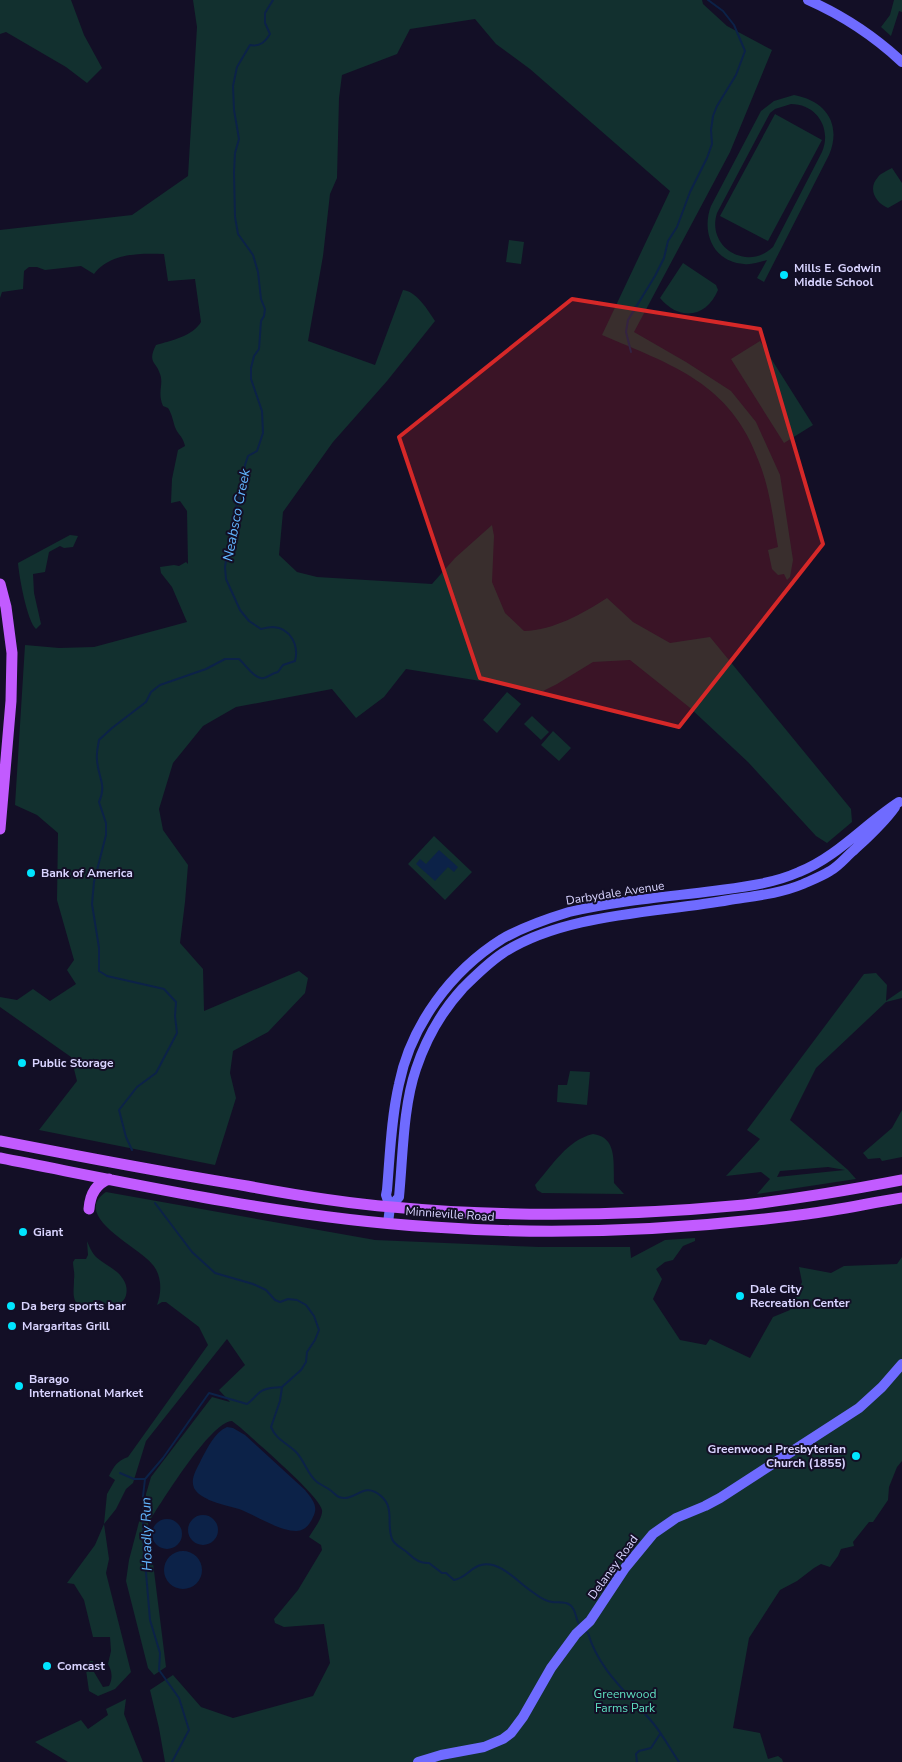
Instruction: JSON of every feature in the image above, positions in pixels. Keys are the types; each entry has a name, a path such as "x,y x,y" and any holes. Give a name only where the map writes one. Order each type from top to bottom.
{"main road":[{"path":"0,584 12,653 11,701 0,829"},
{"name":"Minnieville Road","path":"0,1141 301,1195 390,1207 495,1213 596,1214 672,1210 746,1204 902,1180"},
{"name":"Minnieville Road","path":"0,1158 268,1209 433,1228 577,1231 642,1229 809,1214 902,1198"},
{"path":"89,1209 90,1198 94,1190 109,1179"}],"street":[{"path":"808,0 835,13 859,28 902,62"},
{"name":"Darbydale Avenue","path":"388,1223 390,1207 386,1195 396,1100 409,1051 436,1000 461,972 488,949 518,930 569,912 785,878 834,853 880,814 900,800"},
{"name":"Delaney Road","path":"418,1762 441,1755 484,1747 504,1739 523,1718 551,1668 576,1634 590,1621 625,1568 647,1541 662,1527 676,1518 720,1498 833,1425 870,1399 902,1364"}],"highlighted area":[{"path":"572,299 760,329 823,544 679,727 480,678 399,437"}],"green space":[{"path":"0,0 71,0 84,35 102,68 87,83 66,67 6,32 0,34"},
{"path":"193,0 702,0 703,4 727,26 772,50 730,152 634,332 731,391 756,422 780,475 793,560 790,577 787,580 784,574 778,575 772,569 768,550 778,547 766,483 747,435 732,413 715,395 696,380 652,356 602,335 670,191 530,69 496,44 475,19 410,29 397,54 342,75 339,98 337,178 330,194 323,256 308,341 375,365 403,290 417,297 435,321 387,381 333,442 283,512 279,555 297,572 317,577 432,584 455,558 492,525 494,536 492,582 505,613 524,631 546,628 557,624 588,610 607,598 633,622 670,643 710,637 851,809 852,822 827,843 816,836 748,762 689,707 630,660 593,662 543,691 406,669 384,697 356,718 332,689 236,707 203,726 173,763 159,809 163,830 188,865 180,943 203,969 204,1011 299,971 308,978 305,993 268,1032 233,1051 230,1073 236,1098 215,1165 39,1130 77,1081 71,1057 0,1007 0,997 17,1000 33,989 50,1001 76,984 67,970 74,960 57,900 58,833 37,815 15,805 25,645 59,648 94,647 187,622 172,587 161,573 160,567 179,566 186,562 188,564 187,511 180,501 171,503 172,479 178,450 185,446 168,408 163,406 161,401 161,378 152,355 156,345 174,340 193,331 201,322 195,279 168,281 164,254 136,254 117,258 108,262 94,274 81,266 45,270 29,267 24,271 23,289 2,292 0,298 0,230 132,215 188,176 197,27"},
{"path":"894,0 902,0 902,12 899,11 891,36 881,27 890,15"},
{"path":"794,95 815,103 823,108 832,124 834,133 829,155 764,282 757,278 767,260 747,264 733,262 724,258 712,244 709,235 708,216 711,206 761,111 774,101","holes":["791,104 808,108 820,119 825,135 822,152 773,247 763,254 752,257 741,256 731,252 717,236 715,225 717,213 770,113 775,109"]},
{"path":"775,114 822,140 768,241 720,216"},
{"path":"892,168 902,183 902,200 888,208 880,203 874,195 873,186 882,173"},
{"path":"509,240 524,242 521,264 506,262"},
{"path":"683,263 716,285 718,290 707,306 700,311 684,313 676,311 660,298"},
{"path":"760,341 813,425 784,443 731,359"},
{"path":"70,535 78,536 73,547 64,548 60,546 49,552 45,572 33,574 34,593 41,624 36,629 27,608 18,563"},
{"path":"507,692 521,704 497,733 483,720"},
{"path":"532,716 549,732 541,740 524,724"},
{"path":"553,731 571,748 559,761 541,745"},
{"path":"434,836 472,872 445,900 408,864"},
{"path":"876,973 887,985 886,1001 902,990 902,998 886,1002 816,1068 790,1120 856,1179 757,1194 770,1179 761,1172 726,1176 760,1139 747,1130 864,974","holes":["828,1167 845,1170 777,1177 780,1171"]},
{"path":"570,1071 590,1072 587,1105 557,1102 558,1085 567,1085"},
{"path":"902,1110 902,1157 882,1161 880,1158 868,1159 863,1153 892,1128"},
{"path":"593,1134 607,1140 614,1160 614,1183 624,1194 542,1193 537,1190 535,1185 568,1148 575,1142"},
{"name":"Greenwood Farms Park","path":"106,1192 375,1240 539,1247 630,1247 631,1258 665,1240 695,1238 695,1241 683,1246 673,1260 665,1262 656,1269 662,1279 653,1299 680,1340 706,1345 710,1339 750,1358 773,1317 790,1310 802,1282 799,1267 831,1273 844,1266 897,1264 902,1257 902,1461 897,1467 889,1487 888,1500 873,1522 869,1522 853,1542 854,1546 841,1549 830,1567 821,1564 797,1581 780,1590 749,1638 733,1728 760,1733 768,1759 778,1756 783,1762 165,1762 150,1690 173,1675 201,1707 233,1718 313,1696 330,1663 324,1624 284,1627 275,1623 274,1619 298,1590 322,1550 321,1545 309,1537 319,1520 322,1510 319,1503 299,1481 232,1421 223,1425 212,1434 199,1448 148,1523 166,1667 154,1675 148,1668 126,1581 129,1560 139,1522 145,1513 146,1494 151,1477 212,1397 230,1402 219,1390 245,1365 227,1339 146,1441 133,1483 126,1489 116,1509 104,1524 107,1494 115,1480 109,1476 113,1469 118,1462 128,1457 208,1345 199,1327 166,1302 157,1305 160,1295 160,1284 155,1268 145,1257 101,1221 96,1211 97,1201"},
{"path":"87,1241 96,1257 118,1272 125,1283 126,1296 118,1304 109,1305 99,1300 93,1303 86,1311 75,1301 73,1262 75,1259 86,1259 88,1255"},
{"path":"104,1524 109,1559 106,1573 131,1672 115,1689 98,1696 89,1691 86,1670 90,1661 93,1661 94,1672 103,1687 109,1686 111,1677 108,1664 111,1651 110,1637 93,1637 84,1600 74,1584 67,1583 95,1545"},
{"path":"126,1699 124,1714 143,1762 68,1762 35,1742 81,1720 88,1729 108,1715 106,1709"}],"water":[{"path":"439,850 458,867 454,872 448,867 435,881 416,864 420,859 426,864"},
{"path":"227,1427 233,1428 245,1435 310,1496 315,1506 315,1513 307,1527 299,1531 282,1528 239,1509 209,1500 195,1490 193,1477 201,1460 215,1437"},
{"path":"203,1515 214,1519 218,1530 214,1541 203,1545 192,1541 188,1530 192,1519"},
{"path":"167,1519 178,1523 182,1534 178,1545 167,1549 156,1545 152,1534 156,1523"},
{"path":"183,1551 196,1557 202,1570 196,1583 183,1589 170,1583 164,1570 170,1557"}],"waterway":[{"name":"Neabsco Creek","path":"132,1150 126,1137 119,1110 137,1087 156,1073 177,1033 176,1002 164,989 107,976 99,971 99,948 92,904 94,882 106,835 106,823 99,802 102,790 97,757 99,740 146,702 151,692 160,685 206,669 225,659 239,659 257,677 265,678 278,672 283,665 295,661 296,655 295,644 289,634 279,628 268,627 261,629 249,621 240,610 226,579 225,567 233,518 244,480 245,465 248,456 257,451 263,433 262,411 251,379 251,368 254,356 259,349 261,321 265,309 261,299 258,272 253,255 238,234 235,217 234,172 235,153 239,139 234,110 233,86 237,67 250,45 262,43 270,34 265,23 265,13 273,0"},
{"path":"631,352 626,332 628,320 664,258 668,241 677,227 690,192 712,144 713,116 736,75 745,51 734,25 723,11 708,0"},
{"name":"Neabsco Creek","path":"155,1203 192,1252 215,1273 253,1284 266,1290 275,1300 280,1302 288,1299 297,1300 306,1305 314,1316 319,1330 307,1352 306,1362 301,1370 282,1387 280,1401 271,1427 278,1437 298,1454 317,1482 339,1497 350,1497 369,1490 381,1496 388,1506 390,1533 393,1541 418,1561 429,1563 454,1580 462,1577 477,1566 488,1564 496,1566 503,1569 542,1599 570,1605 580,1625"},
{"name":"Hoadly Run","path":"172,1762 189,1730 179,1698 159,1670 160,1653 150,1620 143,1537 145,1479 163,1458 209,1393 247,1404 262,1390 282,1387"},
{"path":"120,1473 134,1479 144,1479"},
{"name":"Neabsco Creek","path":"585,1631 588,1633 593,1647 607,1671 657,1728 679,1762"},
{"path":"637,1762 636,1754 639,1751 651,1748 660,1734"}],"place":[{"name":"Mills E. Godwin Middle School","path":"784,275"},
{"name":"Bank of America","path":"31,873"},
{"name":"Public Storage","path":"22,1063"},
{"name":"Giant","path":"23,1232"},
{"name":"Dale City Recreation Center","path":"740,1296"},
{"name":"Da berg sports bar","path":"11,1306"},
{"name":"Margaritas Grill","path":"12,1326"},
{"name":"Barago International Market","path":"19,1386"},
{"name":"Greenwood Presbyterian Church (1855)","path":"856,1456"},
{"name":"Comcast","path":"47,1666"}]}
